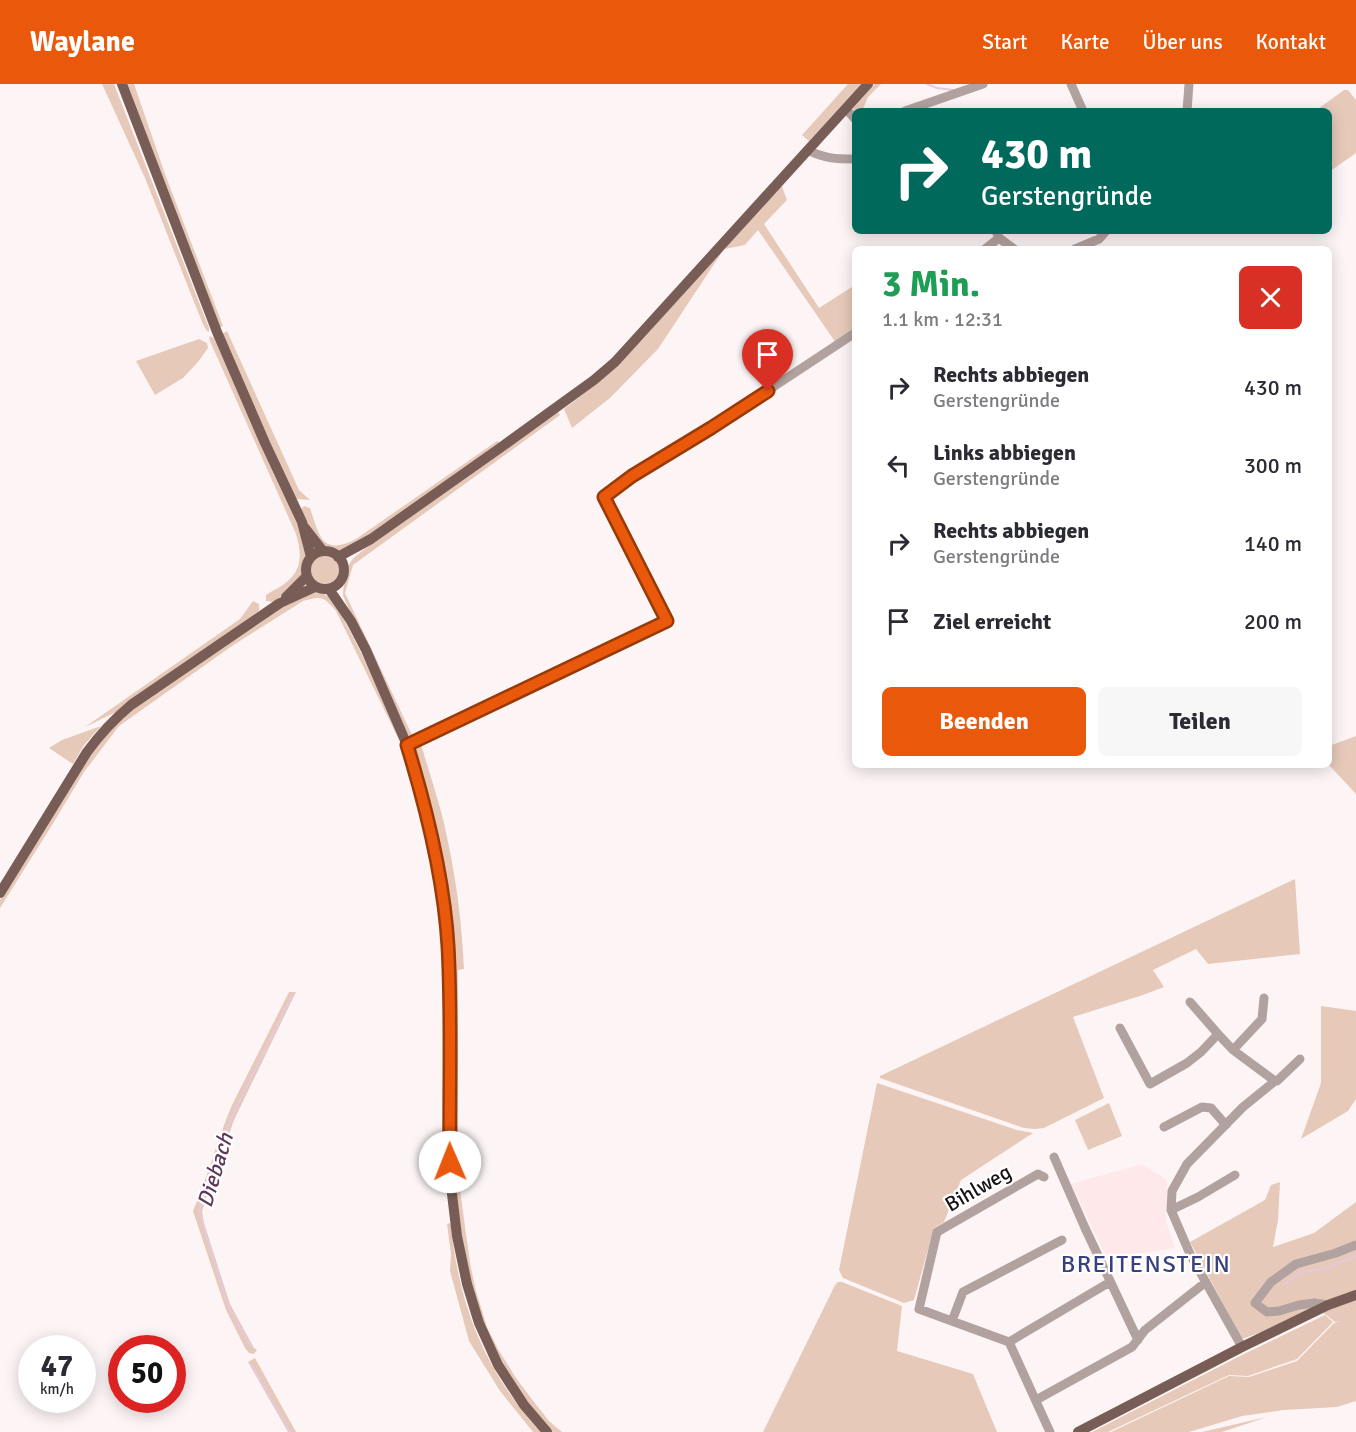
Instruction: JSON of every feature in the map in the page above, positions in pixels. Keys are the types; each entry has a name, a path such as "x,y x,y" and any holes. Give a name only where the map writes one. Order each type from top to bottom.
{"main road":[{"path":"122,84 217,332 302,522 323,551"},
{"path":"341,561 594,380 615,362 868,84"},
{"path":"302,522 310,557 306,570 307,576 315,587 323,590 334,587 344,572 341,561 330,552 323,551 310,557"},
{"path":"0,893 87,752 113,719 279,603 307,576"},
{"path":"279,603 315,587"},
{"path":"334,587 366,650 407,745 440,871 448,945 450,1162 453,1214 461,1261 479,1323 498,1365 524,1405 547,1432"},
{"path":"1078,1432 1242,1347 1328,1305 1356,1295"}],"street":[{"path":"914,108 983,84"},
{"path":"1071,84 1082,108"},
{"path":"1187,108 1189,84"},
{"path":"846,109 852,116"},
{"path":"808,150 828,158 852,159"},
{"path":"988,246 998,234 1011,246"},
{"path":"407,745 667,621 604,497 632,476 711,428 852,335"},
{"path":"1233,1050 1262,1019 1264,998"},
{"path":"1191,1002 1233,1050 1275,1081"},
{"path":"1120,1028 1150,1084 1187,1063 1200,1052 1216,1031"},
{"path":"1242,1347 1190,1254 1171,1209 1172,1191 1187,1164 1243,1107 1277,1081 1300,1059"},
{"path":"1164,1127 1202,1107 1211,1108 1226,1125"},
{"path":"1054,1157 1138,1340"},
{"name":"Bihlweg","path":"952,1321 919,1309 937,1232 1038,1174 1044,1177"},
{"path":"1171,1209 1198,1197 1235,1175"},
{"path":"1050,1432 1009,1342 952,1321 963,1292 1062,1240"},
{"path":"1328,1305 1314,1303 1267,1312 1255,1303 1271,1282 1296,1264 1356,1245"},
{"path":"1009,1342 1110,1282"},
{"path":"1036,1400 1132,1347 1145,1330 1206,1282"}],"shaded area":[{"path":"102,84 114,84 209,332 202,322 145,178"},
{"path":"124,84 134,84 165,174 223,326 219,328"},
{"path":"848,84 861,84 809,141 802,135"},
{"path":"874,84 881,84 868,97 863,108 853,108"},
{"path":"1344,90 1348,90 1356,100 1356,153 1332,170 1332,108 1319,108"},
{"path":"781,184 787,200 764,224 819,308 852,287 852,333 836,343 758,230 745,245 724,249 658,349 610,398 572,428 564,409 599,382"},
{"path":"227,331 299,490 310,500 297,499 291,494 222,334"},
{"path":"210,336 214,338 302,533 308,554 303,573 294,587 273,602 266,601 266,595 286,583 299,565 300,551 296,534 209,339"},
{"path":"199,339 207,343 208,348 198,362 183,378 155,395 136,361"},
{"path":"558,412 560,415 353,565 345,593 412,735 408,735 343,596 350,563 366,548"},
{"path":"497,441 501,443 357,543 340,551 325,548 314,537 301,509 304,506 310,508 323,540 328,544 344,544 356,539"},
{"path":"325,555 336,560 341,571 336,582 325,587 314,582 309,571 314,560"},
{"path":"313,591 322,592 333,600 373,677 400,742 336,611 322,598 303,601 232,646 119,726 84,772 0,908 0,900 83,766 109,730 125,714 284,605"},
{"path":"253,601 259,604 259,611 114,713 85,727 240,619"},
{"path":"101,726 84,745 73,764 49,748 62,740"},
{"path":"1356,736 1356,794 1332,768 1332,745"},
{"path":"422,741 451,858 462,937 464,969 458,970 458,1151 460,1190 470,1263 487,1327 498,1349 531,1398 549,1421 562,1432 551,1432 507,1375 483,1322 466,1266 455,1193 449,921 412,751"},
{"path":"1295,879 1300,954 1208,964 1196,949 1153,970 1164,987 1073,1017 1104,1098 1044,1128 1024,1128 880,1078 880,1076"},
{"path":"289,992 296,992 234,1120 202,1211 230,1304 257,1350 254,1354 249,1353 245,1348 226,1310 193,1211 232,1105"},
{"path":"1321,1006 1356,1011 1356,1099 1348,1111 1301,1139 1321,1083"},
{"path":"877,1083 1017,1130 1033,1133 961,1180 944,1222 934,1228 914,1300 904,1303 843,1278 839,1270"},
{"path":"1109,1103 1122,1136 1088,1150 1075,1120"},
{"path":"1142,1164 1167,1180 1166,1221 1175,1248 1107,1258 1071,1184"},
{"path":"1280,1182 1278,1220 1273,1247 1314,1233 1356,1202 1356,1401 1337,1407 1284,1410 1242,1416 1189,1432 1111,1432 1229,1376 1249,1377 1297,1361 1334,1323 1340,1321 1335,1322 1316,1307 1242,1339 1190,1242 1265,1200 1271,1185"},
{"path":"451,1223 460,1282 478,1335 504,1385 540,1432 533,1432 500,1391 469,1341 450,1271 451,1254 447,1224"},
{"path":"838,1282 902,1306 897,1351 973,1374 997,1432 763,1432"},
{"path":"1325,1315 1333,1322 1297,1359 1248,1376 1229,1375 1108,1432 1092,1432 1242,1355"},
{"path":"255,1358 296,1432 288,1432 248,1362"},
{"path":"1267,1417 1222,1432 1202,1432"}],"waterway":[{"path":"927,84 953,90"},
{"name":"Diebach","path":"251,1347 228,1306 199,1211 231,1119 292,996"},
{"path":"1283,1285 1299,1273 1327,1268 1356,1256"},
{"name":"Diebach","path":"251,1364 290,1432"}],"district":[{"name":"BREITENSTEIN","path":"1146,1264"}],"route":[{"path":"450,1162 448,945 440,871 407,745 667,621 604,497 632,476 768,391"}]}
